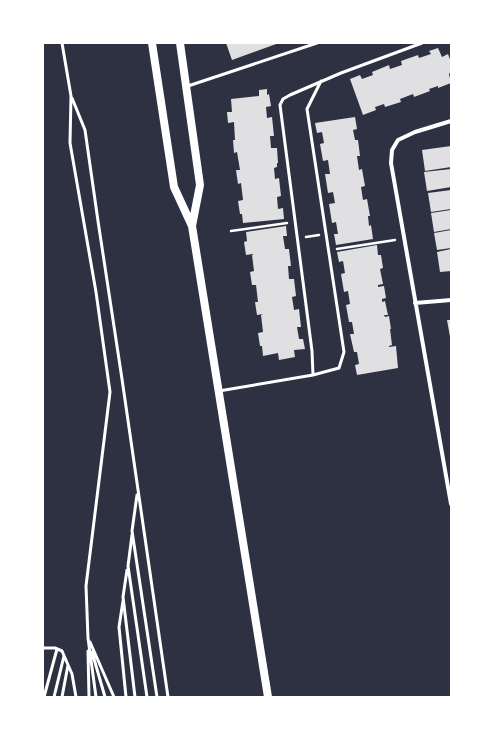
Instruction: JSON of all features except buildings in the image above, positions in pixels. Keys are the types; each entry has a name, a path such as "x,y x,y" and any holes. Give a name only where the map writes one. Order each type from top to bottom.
{"main road":[{"path":"152,43 174,187 192,226 268,697"},
{"path":"180,43 200,185 192,226"}],"street":[{"path":"451,120 415,132 398,140 392,150 391,163 451,504"},
{"path":"415,302 451,300"}],"lane":[{"path":"62,43 71,96 70,143 96,292 110,392 86,586 89,697"},
{"path":"186,87 317,43"},
{"path":"313,375 312,351 280,105 283,99 321,81 422,43"},
{"path":"219,391 313,375 339,368 344,352 307,109 321,81"},
{"path":"71,96 85,130 168,697"},
{"path":"126,697 119,627 138,490"},
{"path":"132,531 157,697"},
{"path":"128,566 147,697"},
{"path":"123,597 135,697"},
{"path":"88,638 96,697"},
{"path":"88,638 105,697"},
{"path":"88,638 114,697"},
{"path":"43,648 62,651 72,674 76,697"},
{"path":"44,697 57,649"},
{"path":"54,697 64,655"},
{"path":"62,697 68,665"},
{"path":"73,697 74,686"}],"path":[{"path":"231,231 295,222"},
{"path":"297,238 326,234"},
{"path":"328,250 404,238"}]}
